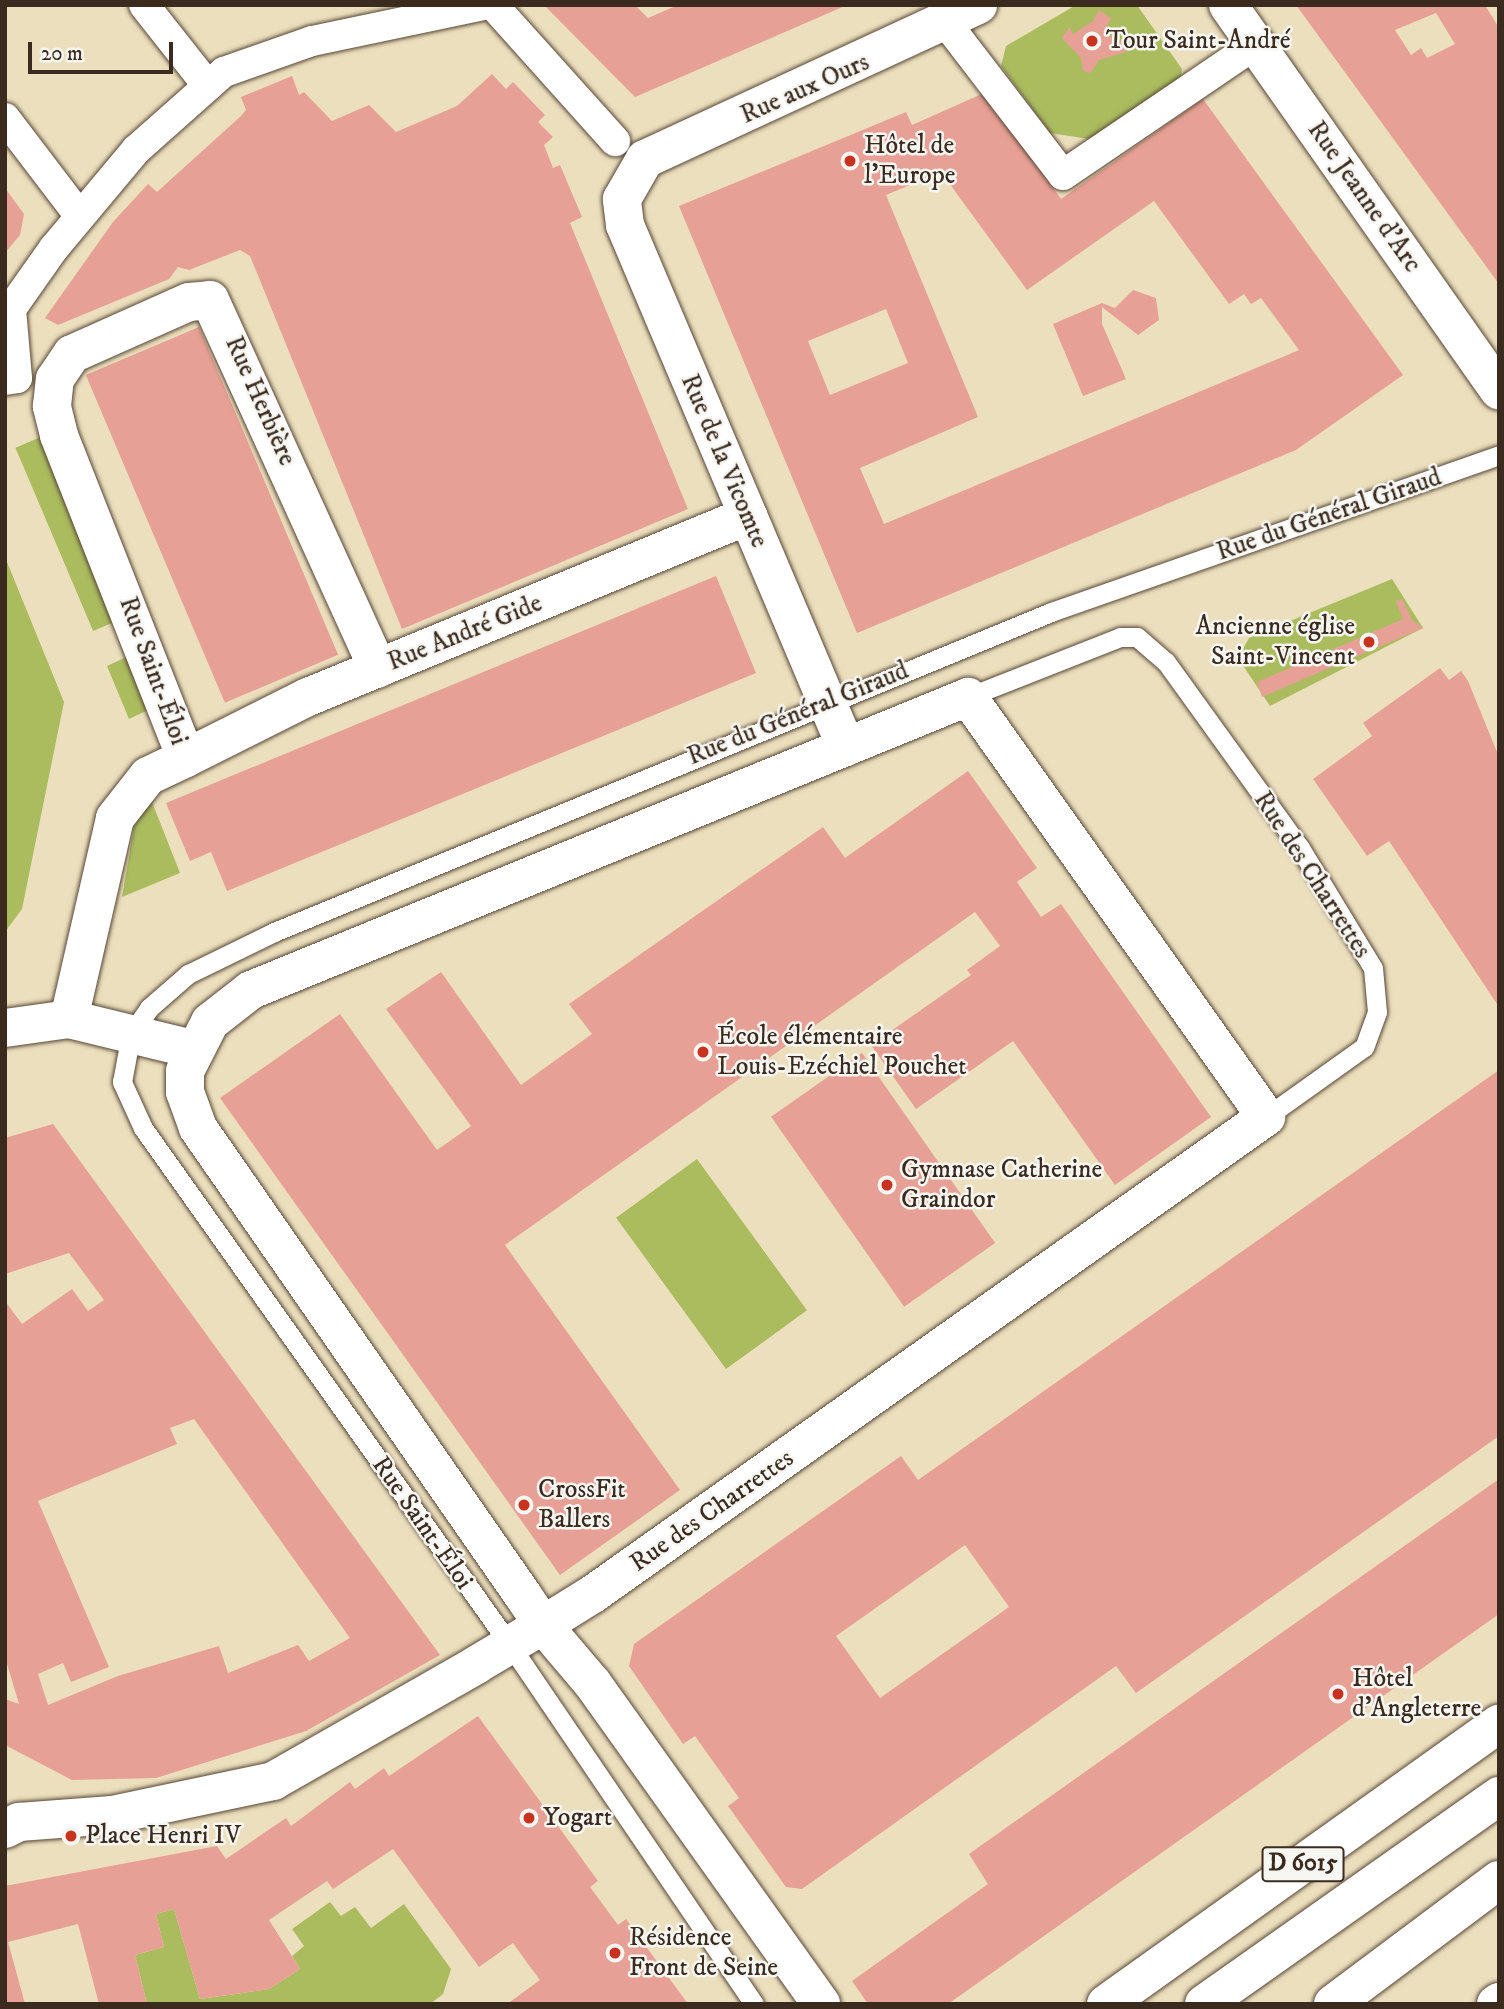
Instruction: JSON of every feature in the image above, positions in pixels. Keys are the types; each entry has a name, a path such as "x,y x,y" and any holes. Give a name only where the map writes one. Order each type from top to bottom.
{"street":[{"path":"144,5 208,86"},
{"path":"54,393 9,385 11,309 79,215 136,150 224,72 312,41 484,5"},
{"path":"493,5 624,157"},
{"name":"Rue Jeanne d'Arc","path":"1228,5 1499,390"},
{"path":"963,15 1063,175 1256,44"},
{"name":"Rue aux Ours","path":"624,157 645,159 963,15"},
{"path":"5,118 79,215"},
{"name":"Rue de la Vicomte","path":"624,157 622,199 625,225 846,747"},
{"name":"Rue Herbière","path":"54,393 72,354 189,302 210,300 378,668"},
{"name":"Rue Saint-Éloi","path":"54,393 186,758 148,776 115,818 69,1019"},
{"name":"Rue André Gide","path":"186,758 378,668 748,516"},
{"path":"968,697 1266,1117"},
{"name":"Rue du Général Giraud","path":"192,1049 211,1021 251,990 968,697"},
{"path":"5,1028 69,1019 192,1049"},
{"name":"Rue Saint-Éloi","path":"192,1049 185,1092 198,1128 543,1625 821,2004"},
{"name":"Rue des Charrettes","path":"5,1829 19,1822 112,1815 273,1781 543,1625 1266,1117"},
{"name":"D 6015","path":"1107,2004 1499,1724"},
{"name":"D 6015","path":"1205,2004 1499,1796"},
{"path":"1333,2004 1499,1880"}],"lane":[{"name":"Rue du Général Giraud","path":"131,1034 168,989 208,963 827,702 1051,612 1499,455"},
{"name":"Rue du Général Giraud","path":"968,697 1120,637"},
{"name":"Rue des Charrettes","path":"1120,637 1138,637 1166,662 1338,904 1373,968 1377,1012 1363,1047 1266,1117"},
{"name":"Rue Saint-Éloi","path":"131,1034 122,1082 128,1105 510,1645 754,2004"}],"green space":[{"path":"1076,5 1137,5 1182,69 1180,80 1089,139 1050,133 1001,66 1006,46"},
{"path":"43,436 121,619 93,631 15,448"},
{"path":"5,557 64,702 22,909 5,932"},
{"path":"1392,579 1423,628 1270,706 1238,658 1249,638"},
{"path":"135,653 148,710 129,719 107,666"},
{"path":"150,797 180,873 122,897 134,827"},
{"path":"697,1159 807,1310 726,1369 616,1218"},
{"path":"330,1902 341,1916 355,1907 371,1928 404,1904 451,1969 443,1994 430,2004 147,2004 135,1955 164,1947 156,1914 174,1909 200,1999 269,1989 300,1969 292,1956 304,1946 292,1929"}],"building":[{"path":"544,5 635,5 648,18 678,5 847,5 635,97"},
{"path":"1296,5 1485,5 1499,28 1499,284","holes":["1436,13 1455,44 1427,58 1421,48 1411,55 1395,30"]},
{"name":"Tour Saint-André","path":"1099,10 1111,18 1106,28 1111,37 1128,44 1126,52 1099,60 1091,73 1083,71 1081,58 1062,38 1069,27 1073,34 1093,21"},
{"path":"492,74 506,89 513,82 545,115 538,122 553,137 544,145 553,168 560,165 582,217 570,223 688,509 402,629 250,256 240,250 189,270 178,267 169,279 58,325 45,318 113,222 148,184 157,192 241,116 246,110 241,97 292,76 299,95 304,92 332,121 369,105 396,132 457,106"},
{"path":"984,93 1061,199 1203,99 1403,375 1296,450 857,633 679,206 906,112 912,125","holes":["941,172 1027,290 1154,201 1229,304 1244,294 1251,304 1261,298 1299,350 884,524 860,468 978,417 886,195","886,309 908,363 830,395 808,341"]},
{"path":"5,188 24,214 20,235 5,253"},
{"path":"1133,290 1156,298 1159,320 1138,335 1102,307 1102,324 1126,379 1083,396 1053,324 1102,303 1115,308"},
{"path":"199,327 338,655 225,703 86,375"},
{"path":"716,576 756,673 227,891 211,852 190,861 166,803"},
{"name":"Ancienne église Saint-Vincent","path":"1402,599 1412,620 1423,628 1262,697 1257,682 1403,619 1396,601"},
{"path":"1440,668 1449,680 1461,671 1468,681 1499,757 1499,1007 1389,841 1367,856 1313,779 1372,736 1363,723"},
{"path":"968,771 1037,868 1017,882 1041,917 1061,904 1211,1117 1115,1185 1013,1041 916,1109 871,1045 971,975 967,970 1000,946 975,912 505,1245 680,1490 560,1575 220,1098 340,1014 437,1150 471,1126 386,1009 441,972 521,1085 592,1034 569,1004 823,827 845,858"},
{"name":"Gymnase Catherine Graindor","path":"862,1053 995,1243 904,1307 771,1117"},
{"path":"1499,1070 1499,1436 1136,1693 1116,1666 802,1889 786,1887 728,1806 739,1798 695,1736 683,1744 629,1666 634,1644 901,1456 918,1480","holes":["965,1545 1009,1607 880,1698 836,1636"]},
{"path":"53,1124 440,1655 306,1731 156,1778 72,1780 5,1745 5,1699 19,1704 5,1657 5,1301 22,1324 72,1289 88,1311 104,1300 69,1253 5,1274 5,1138","holes":["194,1419 350,1638 309,1661 298,1645 228,1673 219,1646 118,1676 48,1705 38,1674 63,1663 71,1682 109,1667 38,1501 177,1444 170,1428"]},
{"path":"1499,1479 1499,1614 948,2004 868,2004 852,1981 988,1884 969,1854"},
{"path":"478,1716 598,1881 590,1887 618,1925 626,1919 688,2004 507,2004 540,1980 513,1943 479,1967 393,1849 333,1889 327,1881 269,1920 300,1969 269,1989 200,1999 174,1909 156,1914 164,1947 135,1955 147,2004 99,2004 78,1924 8,1942 25,2004 5,2004 5,1886 217,1846 226,1859 286,1818 291,1826 350,1782 355,1789 384,1768 389,1776"}],"place":[{"name":"Tour Saint-André","path":"1092,41"},
{"name":"Hôtel de l’Europe","path":"850,161"},
{"name":"Ancienne église Saint-Vincent","path":"1369,642"},
{"name":"École élémentaire Louis-Ezéchiel Pouchet","path":"703,1052"},
{"name":"Gymnase Catherine Graindor","path":"887,1185"},
{"name":"CrossFit Ballers","path":"524,1505"},
{"name":"Hôtel d'Angleterre","path":"1338,1694"},
{"name":"Yogart","path":"529,1818"},
{"name":"Place Henri IV","path":"71,1836"},
{"name":"Résidence Front de Seine","path":"615,1953"}]}
